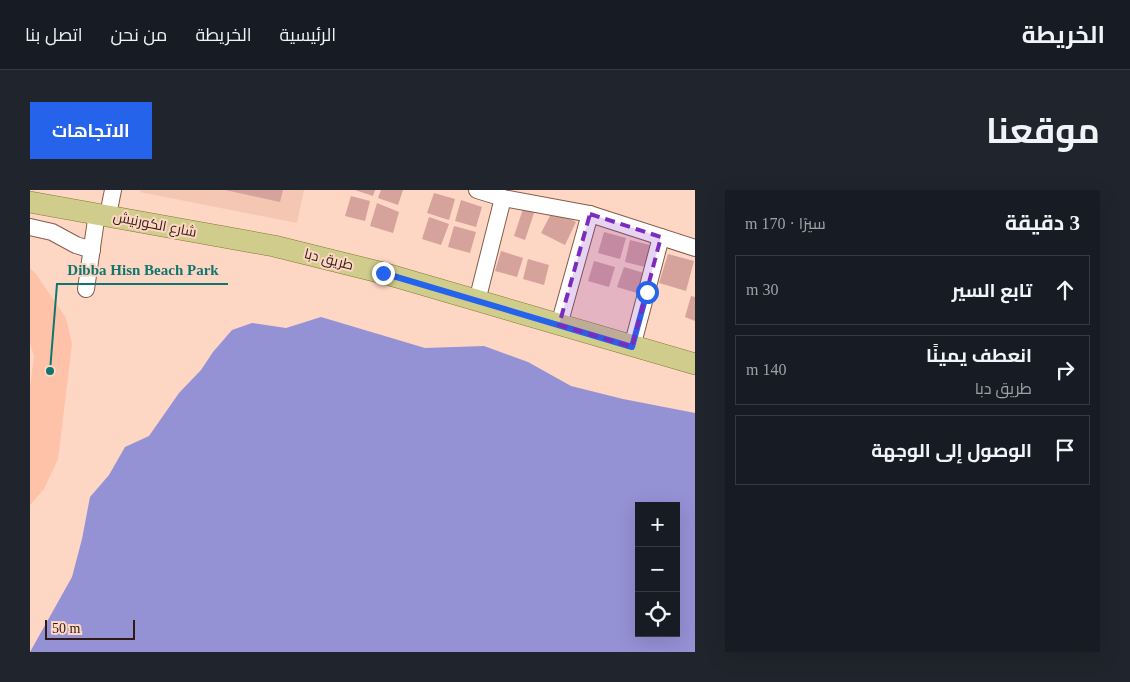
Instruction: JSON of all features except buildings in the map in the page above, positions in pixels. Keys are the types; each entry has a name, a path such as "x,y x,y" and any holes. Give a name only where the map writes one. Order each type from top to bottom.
{"main road":[{"name":"شارع الكورنيش","path":"30,202 279,247"},
{"name":"طريق دبا","path":"279,247 383,273 695,364"}],"street":[{"path":"86,289 92,250 103,214 113,190"},
{"path":"476,190 503,198 590,214 695,248"},
{"path":"477,301 503,198"},
{"path":"559,325 590,214"},
{"path":"30,227 52,232 76,245 92,250"},
{"path":"632,347 661,237"}],"highlighted area":[{"path":"590,214 661,237 632,347 559,325"}],"shaded area":[{"path":"141,190 304,190 297,223 140,192"},
{"path":"30,268 66,318 72,344 58,459 44,489 30,505 30,387 34,356 30,343"},
{"path":"321,317 425,348 484,346 528,362 571,386 623,399 695,413 695,652 30,652 72,577 90,497 109,475 125,447 149,436 179,393 201,370 213,352 232,330 252,323 286,328"}],"place":[{"name":"Dibba Hisn Beach Park","path":"50,371"}],"route":[{"path":"383,273 632,347 647,292"}]}
